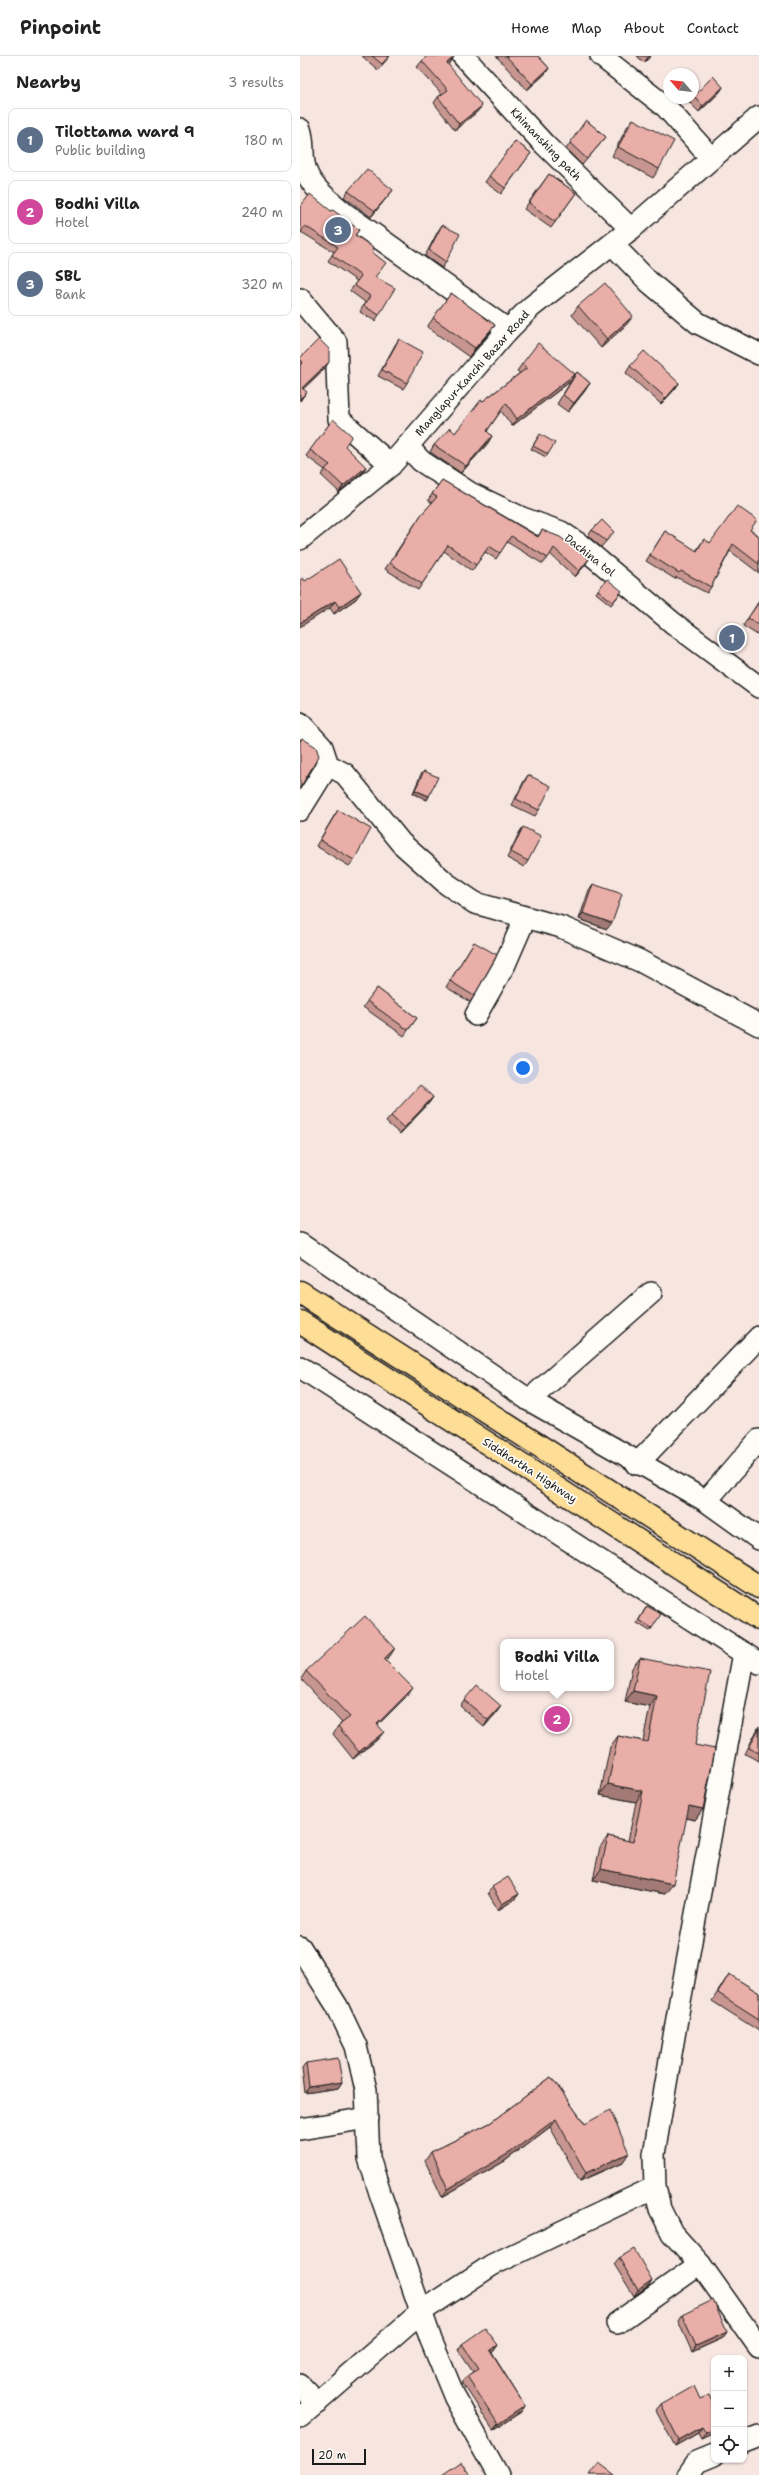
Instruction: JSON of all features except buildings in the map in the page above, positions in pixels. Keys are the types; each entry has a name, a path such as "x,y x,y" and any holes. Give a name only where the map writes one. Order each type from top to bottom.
{"highway":[{"path":"300,1292 759,1587"},
{"name":"Siddhartha Highway","path":"300,1322 759,1618"}],"street":[{"name":"Khimanshing path","path":"463,56 544,144 631,229"},
{"path":"601,56 666,107 711,158"},
{"name":"Manglapur-Kanchi Bazar Road","path":"300,539 391,465 451,399 508,330 531,308 631,229 759,117"},
{"path":"300,128 304,142 304,163 310,180 326,197 344,213 508,330"},
{"path":"612,244 649,282 698,323 759,354"},
{"path":"300,299 336,342 339,418 391,465"},
{"name":"Dachina tol","path":"407,446 421,460 470,493 522,518 555,530 579,544 673,623 759,687"},
{"path":"300,723 322,747 328,765 344,774 401,843 447,884 476,903 561,927 640,961 759,1025"},
{"path":"300,810 328,765"},
{"path":"476,1015 505,964 525,918"},
{"path":"300,1244 529,1400 637,1464 706,1501 759,1539"},
{"path":"529,1400 651,1293"},
{"path":"637,1464 759,1337"},
{"path":"300,1367 751,1658 654,2154 655,2187 660,2209 672,2232 700,2264 759,2347"},
{"path":"706,1501 759,1440"},
{"path":"300,1947 337,2006 356,2046 366,2090 370,2158 431,2340 455,2398 498,2475"},
{"path":"300,2128 368,2118"},
{"path":"300,2417 422,2311 492,2265 655,2187"},
{"path":"618,2323 700,2264"},
{"path":"300,2385 317,2403"},
{"path":"747,2441 759,2436"},
{"path":"688,2475 697,2462 711,2456"}],"place":[{"name":"SBL","path":"338,230"},
{"name":"Tilottama ward 9","path":"732,638"},
{"name":"Bodhi Villa","path":"557,1719"}]}
